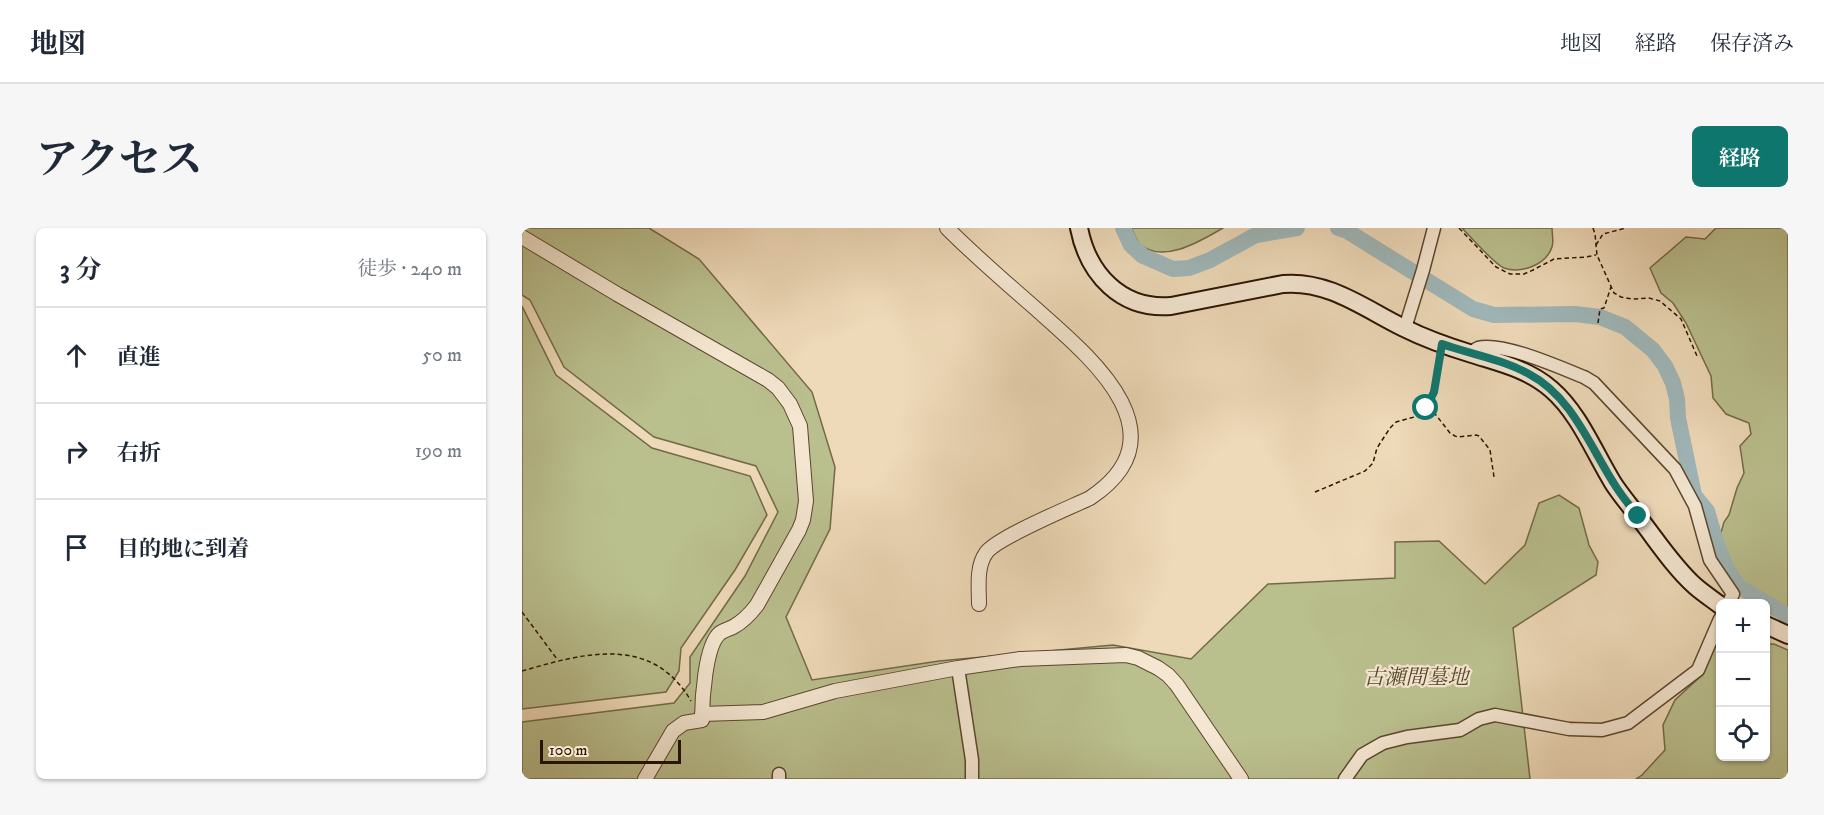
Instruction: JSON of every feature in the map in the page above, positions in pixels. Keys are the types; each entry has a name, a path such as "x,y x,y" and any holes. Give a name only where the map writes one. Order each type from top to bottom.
{"main road":[{"path":"1078,228 1088,259 1105,283 1118,294 1138,302 1171,306 1270,285 1301,283 1330,290 1442,344 1518,368 1532,375 1556,394 1572,414 1614,483 1659,544 1695,586 1716,602"},
{"path":"1770,627 1788,635"}],"street":[{"path":"947,228 1080,348 1102,372 1119,396 1130,433 1130,444 1120,469 1101,490 1090,498 1000,541 986,553 981,568 979,604"},
{"path":"1405,328 1434,228"},
{"path":"522,237 768,380 785,396 800,426 806,494 803,520 757,605 736,626 722,632 710,647 702,720 684,723 673,731 645,779"},
{"path":"1470,354 1476,348 1491,347 1515,351 1594,383 1675,469 1695,506 1710,560 1733,594 1730,599"},
{"path":"1345,779 1362,755 1383,743 1407,736 1460,730 1479,719 1495,715 1569,729 1602,730 1628,723 1698,670 1716,628"},
{"path":"702,714 763,712 835,692 958,668 1020,659 1126,655 1138,658 1168,675 1241,779"},
{"path":"958,668 972,760 972,779"}],"path":[{"path":"1459,228 1496,267 1510,274 1524,274 1554,259 1597,255"},
{"path":"1593,228 1597,255 1614,292 1621,297 1632,299 1655,299 1678,315 1697,356"},
{"path":"1596,245 1603,234 1626,228"},
{"path":"1598,323 1600,309 1604,308 1611,287"},
{"path":"1315,492 1365,471 1373,463 1377,448 1390,428 1396,422 1418,416 1428,405 1434,392 1442,344"},
{"path":"1428,405 1450,433 1458,438 1479,436 1490,450 1494,477"},
{"path":"522,612 557,660"},
{"path":"522,670 557,660 611,653 629,654 662,668 682,686 692,703"}],"green space":[{"name":"古瀬間墓地","path":"522,228 649,228 699,259 812,392 835,467 830,529 786,617 812,680 939,661 1113,645 1191,659 1268,584 1395,578 1395,542 1439,541 1485,584 1525,545 1539,503 1559,495 1579,508 1589,545 1598,562 1596,575 1513,628 1530,779 522,779 522,722 674,703 690,683 690,657 745,576 778,512 756,466 654,437 564,367 530,300 522,295"},
{"path":"1131,228 1223,228 1194,244 1160,252 1149,250 1140,244"},
{"path":"1462,228 1552,228 1553,245 1539,263 1525,269 1511,270 1494,261"},
{"path":"1716,228 1788,228 1788,613 1770,603 1770,599 1764,599 1753,593 1746,584 1740,583 1727,564 1719,540 1744,473 1740,446 1751,434 1749,423 1726,414 1713,398 1711,376 1686,323 1673,303 1661,293 1650,268 1686,237 1705,239"},
{"path":"522,306 556,375 652,448 750,476 767,515 735,570 681,648 679,671 666,692 522,709"},
{"path":"1716,644 1716,761 1770,761 1770,644 1788,650 1788,779 1636,779 1665,750 1663,725 1675,700 1703,674"}],"waterway":[{"path":"1123,228 1131,245 1143,256 1173,269 1189,268 1210,260 1256,235 1297,228"},
{"path":"1338,228 1347,231 1473,309 1494,315 1575,314 1600,317 1625,327 1653,350 1665,366 1673,383 1694,495 1707,511 1727,569 1738,586 1788,616"}],"route":[{"path":"1426,408 1434,392 1442,344 1518,368 1532,375 1561,399 1625,500 1638,516"}]}
